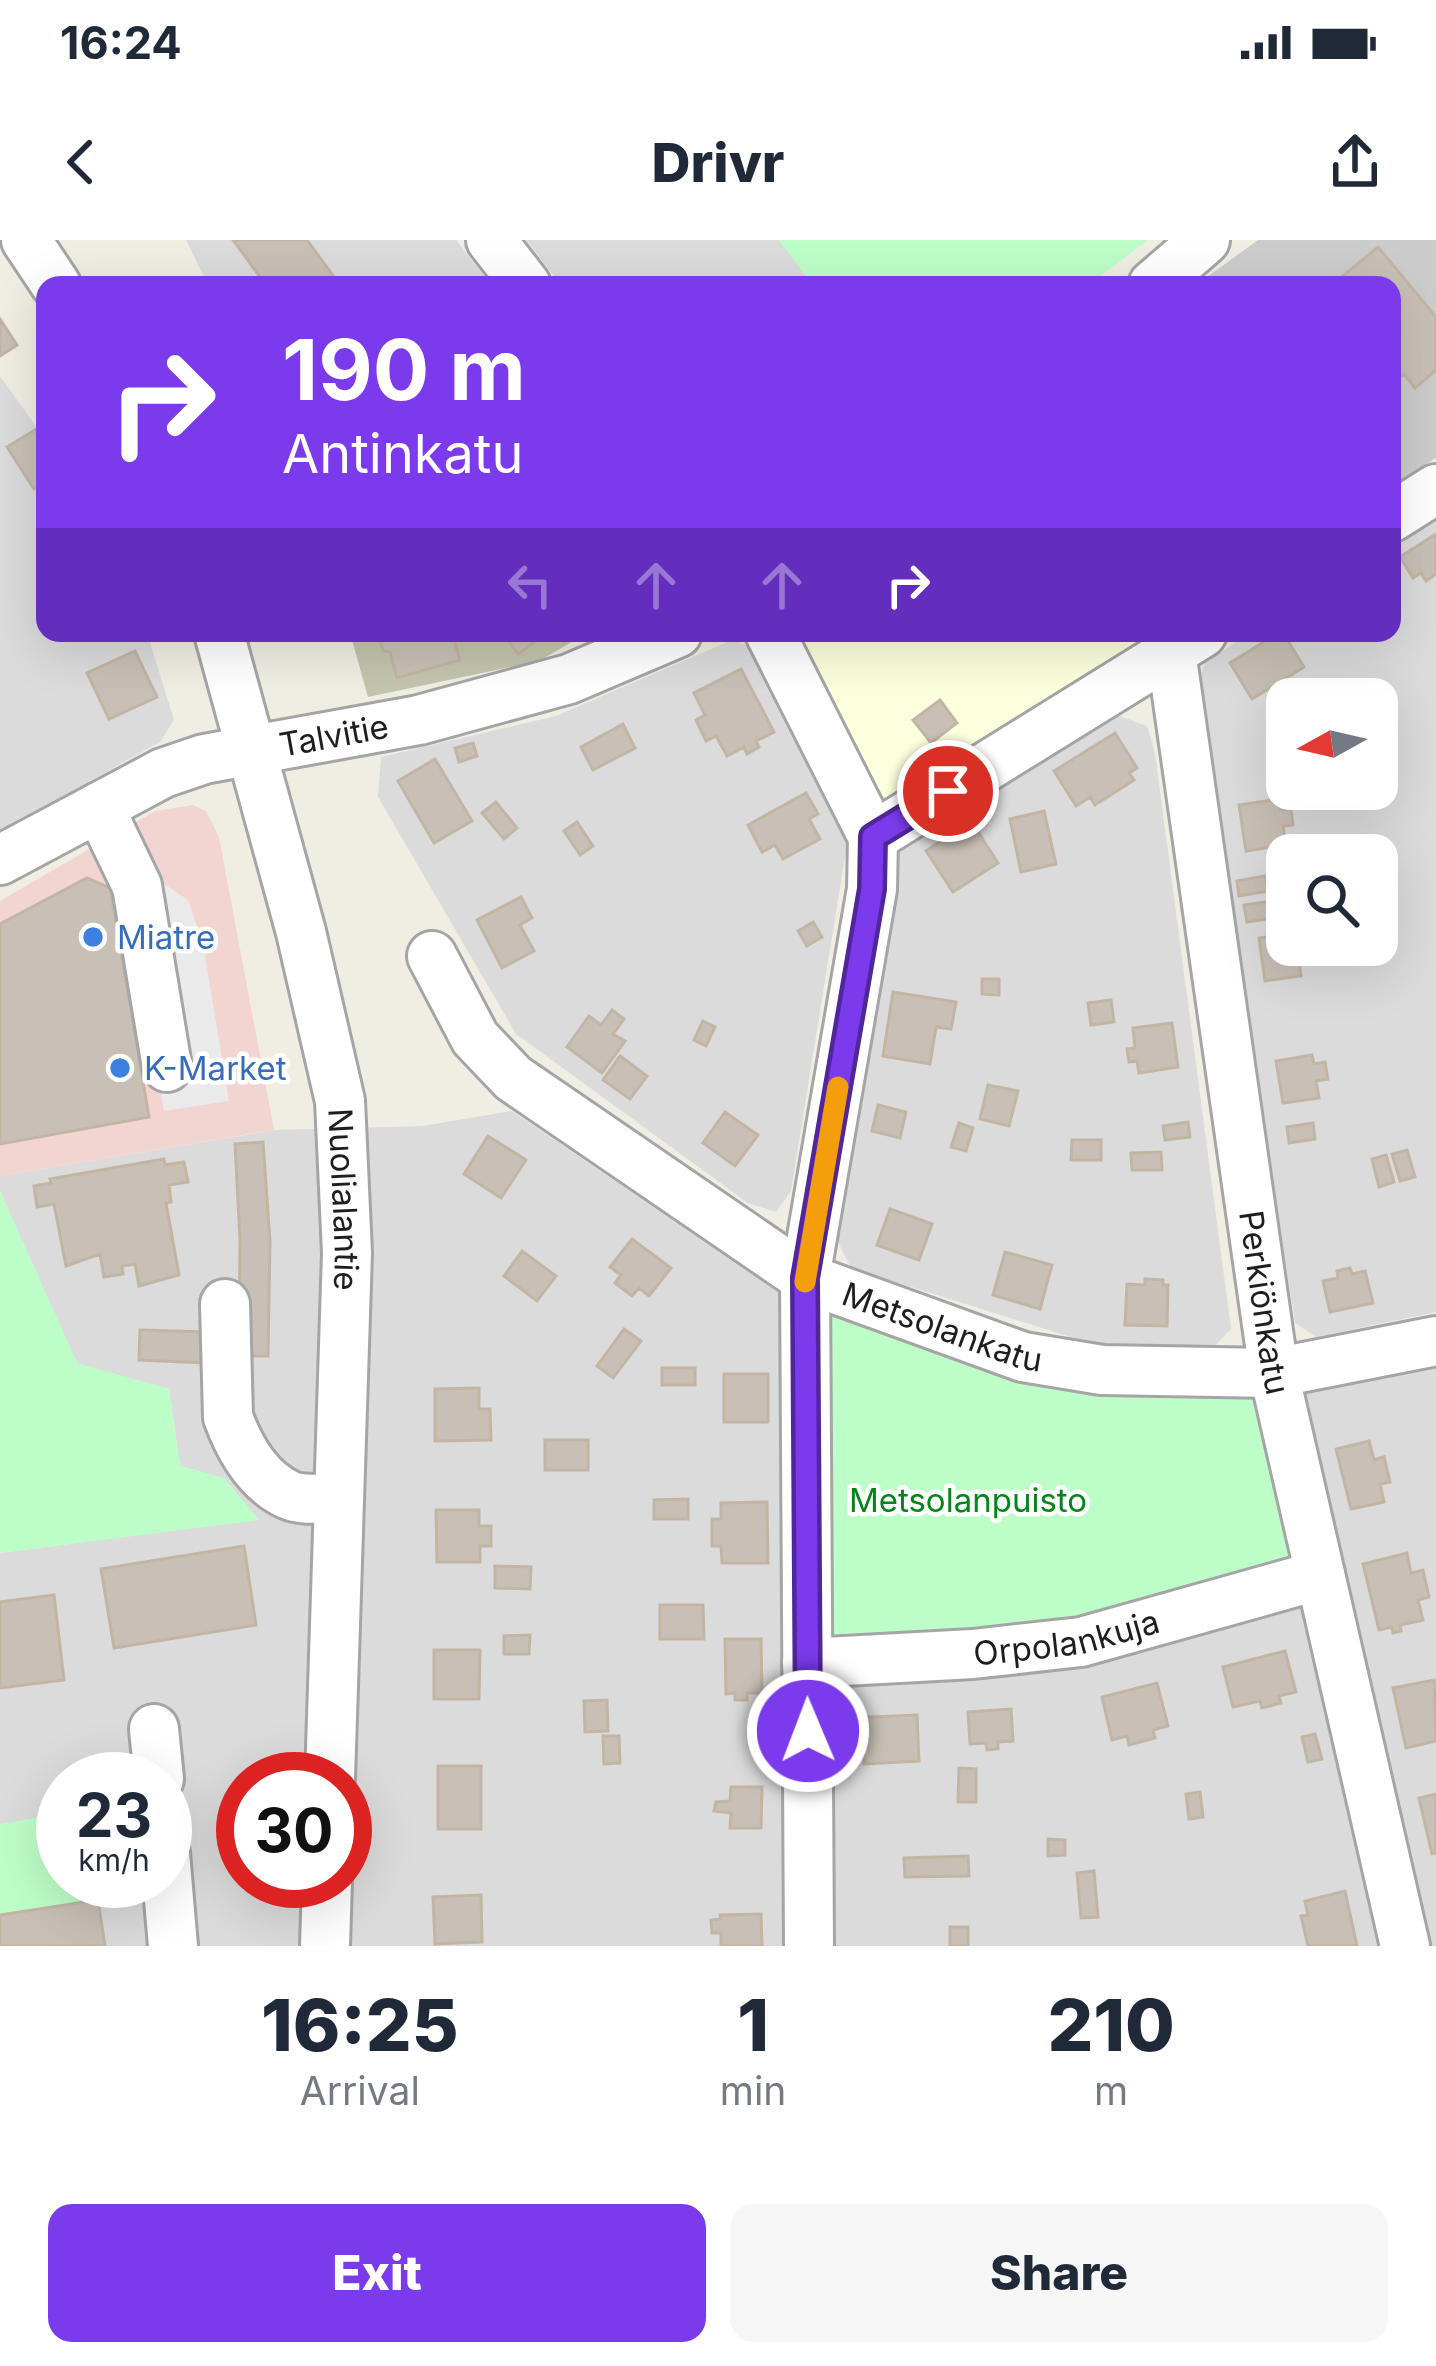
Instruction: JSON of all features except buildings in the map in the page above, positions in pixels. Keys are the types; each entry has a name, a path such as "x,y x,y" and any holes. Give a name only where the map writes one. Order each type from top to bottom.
{"street":[{"path":"26,240 50,276"},
{"path":"491,240 519,276"},
{"path":"1163,276 1205,240"},
{"path":"1401,511 1436,490"},
{"name":"Nuolialantie","path":"222,642 302,932 340,1100 346,1253 331,1752"},
{"name":"Talvitie","path":"0,860 163,773 204,760 419,720 548,685 655,642"},
{"path":"775,642 873,837 872,889 805,1278 809,1946"},
{"path":"873,837 1186,642"},
{"name":"Perkiönkatu","path":"1186,642 1274,1373 1405,1946"},
{"path":"99,807 137,886 167,1067"},
{"name":"Metsolankatu","path":"432,956 476,1038 513,1078 805,1278 1023,1357 1102,1370 1274,1373 1436,1341"},
{"path":"225,1304 228,1417 234,1433 264,1479 292,1497 339,1499"},
{"name":"Orpolankuja","path":"807,1663 973,1654 1081,1642 1320,1575"},
{"path":"154,1729 156,1752"},
{"path":"169,1908 172,1946"},
{"path":"325,1946 326,1908"}],"shaded area":[{"path":"186,240 456,240 484,276 204,276"},
{"path":"526,240 779,240 806,276 554,276"},
{"path":"1258,240 1436,240 1436,458 1401,480 1401,276 1208,276"},
{"path":"0,376 36,426 36,642 150,642 174,720 160,742 0,831"},
{"path":"1436,515 1436,1312 1316,1337 1295,1323 1197,688 1205,662 1237,642 1401,642 1401,537"},
{"path":"353,642 572,642 539,661 368,697"},
{"path":"727,642 750,647 848,838 791,1191 776,1212 748,1203 516,1034 378,797 381,757 556,716"},
{"path":"800,642 1145,642 895,802 882,797"},
{"path":"1117,715 1147,726 1155,753 1231,1329 1210,1351 1096,1345 851,1268 835,1236 899,852"},
{"path":"193,805 206,811 219,837 274,1130 0,1176 0,901 155,811"},
{"path":"145,871 188,900 203,943 229,1101 164,1111 125,886"},
{"path":"512,1111 779,1293 796,1674 1292,1385 1436,1353 1436,1946 0,1946 0,1553 258,1519 224,1478 180,1466 169,1389 77,1364 0,1191 0,1176 275,1130 423,1126"}],"green space":[{"path":"779,240 1148,240 1101,276 806,276"},
{"path":"0,1191 77,1363 169,1389 180,1466 224,1478 259,1520 0,1553"},
{"name":"Metsolanpuisto","path":"830,1309 1255,1395 1304,1574 1080,1633 825,1640 821,1313"},
{"path":"36,1818 36,1908 45,1908 0,1915 0,1824"}],"slow traffic":[{"path":"805,1282 838,1087"}],"place":[{"name":"Miatre","path":"93,937"},
{"name":"K-Market","path":"120,1068"}],"route":[{"path":"808,1731 805,1278 872,889 873,837 948,791"}]}
